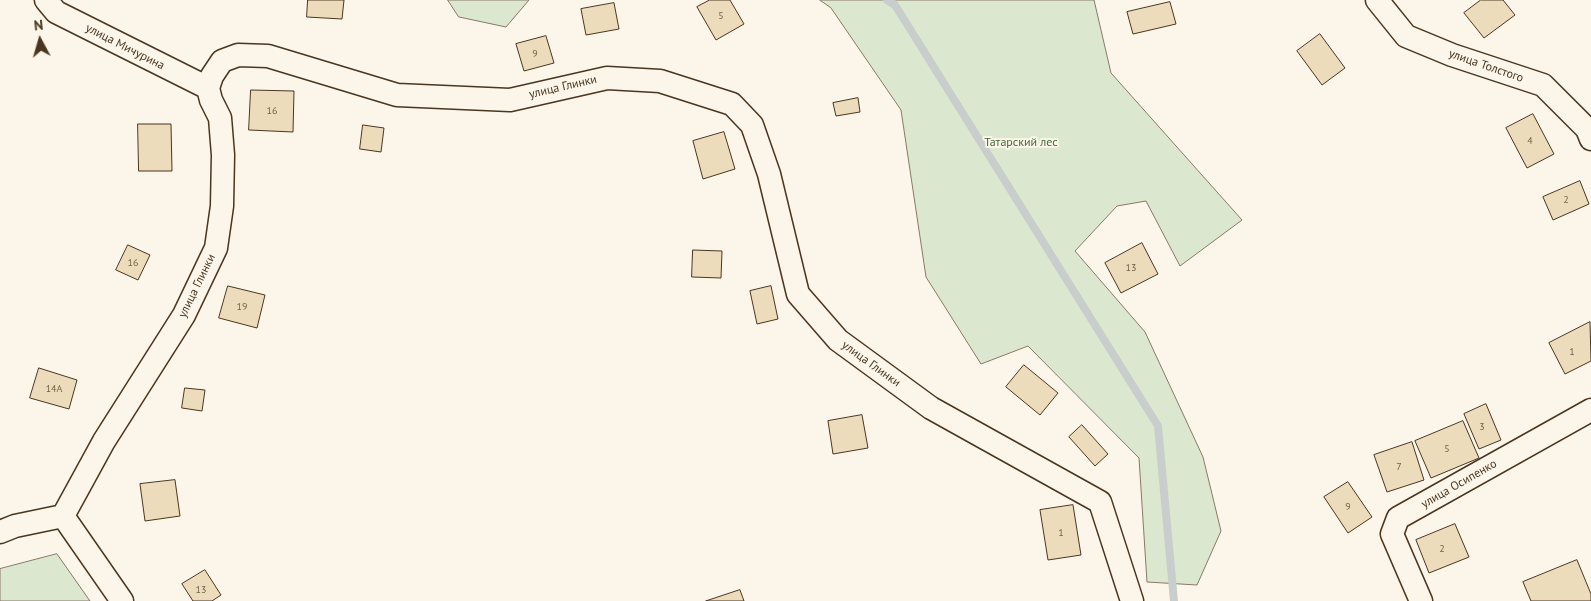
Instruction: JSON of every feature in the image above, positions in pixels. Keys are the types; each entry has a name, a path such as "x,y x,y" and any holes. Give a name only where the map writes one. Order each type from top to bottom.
{"street":[{"name":"улица Мичурина","path":"46,0 56,12 208,88"},
{"name":"улица Толстого","path":"1377,0 1406,36 1452,55 1543,85 1587,129 1591,139"},
{"name":"улица Глинки","path":"63,516 104,441 184,315 216,248 222,206 223,155 220,118 211,100 208,88 212,76 222,61 238,55 268,56 397,95 510,100 607,78 660,81 732,104 752,125 769,174 798,294 838,340 931,408 1100,502 1132,601"},
{"name":"улица Осипенко","path":"1419,597 1392,534 1398,518 1591,410"},
{"path":"5,524 63,516 122,601"}],"green space":[{"path":"448,0 529,0 506,27 459,17"},
{"name":"Татарский лес","path":"820,0 1094,0 1111,73 1242,220 1180,266 1146,201 1117,206 1075,251 1145,332 1203,457 1221,531 1197,585 1147,582 1139,458 1028,346 981,364 926,277 901,110 831,8"},
{"path":"57,554 90,601 0,601 0,569"}],"building":[{"path":"308,0 344,0 342,19 307,17"},
{"path":"710,0 730,0 744,24 716,40 697,7"},
{"path":"1481,0 1503,0 1515,15 1484,38 1464,13"},
{"path":"1170,2 1176,24 1133,34 1127,12"},
{"path":"614,3 619,29 586,35 581,9"},
{"path":"1320,34 1345,68 1322,85 1297,51"},
{"path":"546,36 554,63 524,71 516,44"},
{"path":"251,90 294,91 293,132 249,130"},
{"path":"858,98 860,112 836,116 833,103"},
{"path":"1533,114 1554,154 1527,168 1506,128"},
{"path":"138,124 171,124 172,171 139,171"},
{"path":"363,125 384,128 381,152 360,149"},
{"path":"724,132 735,169 703,179 693,141"},
{"path":"1580,181 1589,204 1553,220 1543,197"},
{"path":"1142,243 1158,274 1121,293 1105,263"},
{"path":"128,245 150,255 138,280 116,270"},
{"path":"693,250 722,251 721,278 692,277"},
{"path":"228,286 265,295 257,328 219,318"},
{"path":"771,286 778,319 757,324 750,291"},
{"path":"1590,322 1591,361 1565,374 1549,343"},
{"path":"1024,365 1058,393 1040,415 1006,387"},
{"path":"39,368 77,380 69,409 30,398"},
{"path":"185,388 205,390 202,411 182,408"},
{"path":"1486,404 1501,440 1479,449 1464,414"},
{"path":"862,415 868,448 833,454 828,421"},
{"path":"1463,421 1479,458 1431,478 1415,441"},
{"path":"1082,425 1108,454 1095,466 1069,437"},
{"path":"1412,442 1424,480 1387,492 1374,455"},
{"path":"175,480 180,516 145,521 140,484"},
{"path":"1348,482 1372,517 1348,533 1324,497"},
{"path":"1073,505 1081,555 1048,560 1040,510"},
{"path":"1455,524 1469,557 1429,573 1416,540"},
{"path":"1577,560 1591,594 1591,601 1531,601 1523,582"},
{"path":"205,570 221,595 212,601 193,601 182,584"},
{"path":"740,590 744,601 706,601"}],"waterway":[{"path":"887,0 895,5 1158,426 1174,601"}]}
